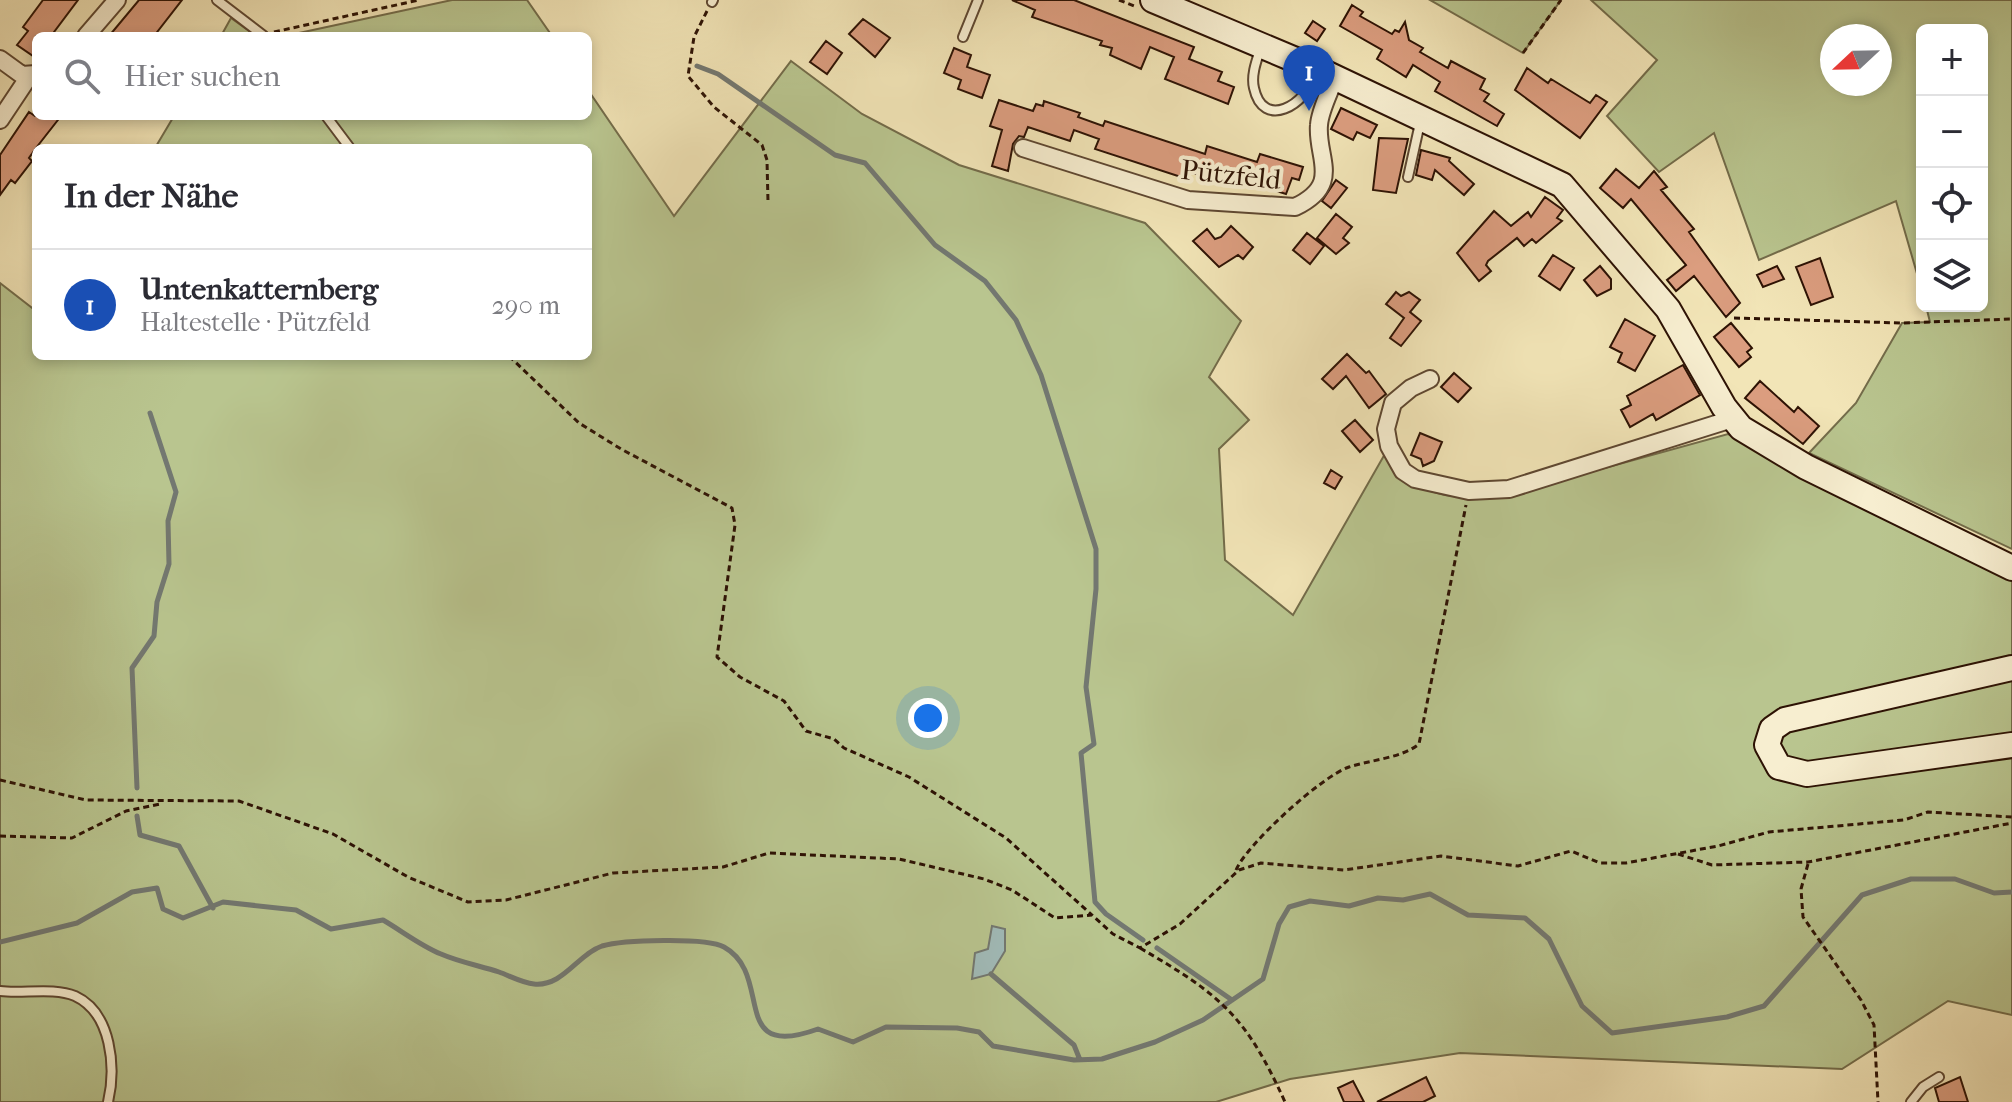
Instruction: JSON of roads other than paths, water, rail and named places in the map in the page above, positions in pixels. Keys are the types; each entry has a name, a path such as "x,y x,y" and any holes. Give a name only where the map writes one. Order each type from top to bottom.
{"street":[{"path":"89,32 117,0"},
{"path":"1153,0 1326,73 1548,177 1567,190 1668,309 1732,419 1758,440 1792,460 2012,568"},
{"path":"0,59 15,72 32,75"},
{"name":"Pützfeld","path":"1023,148 1188,200 1295,207 1305,202 1323,179 1326,162 1319,123 1326,73"},
{"path":"0,120 32,76"},
{"path":"1430,379 1411,388 1393,403 1387,419 1389,446 1403,471 1415,479 1469,491 1509,489 1732,419"},
{"path":"2012,668 1785,720 1772,729 1767,745 1779,767 1807,774 2012,745"}],"lane":[{"path":"217,0 259,32"},
{"path":"963,37 978,0"},
{"path":"1261,45 1254,88 1257,96 1269,107 1283,110 1300,103 1326,73"},
{"path":"1408,177 1421,119"},
{"path":"329,120 347,144"},
{"path":"0,991 70,995 88,1007 101,1024 109,1048 112,1073 108,1102"},
{"path":"1911,1102 1923,1087 1939,1077"}],"water":[{"path":"992,926 1005,929 1005,951 991,974 972,979 975,953 988,949"}],"waterway":[{"path":"697,66 718,74 835,155 865,163 935,245 985,281 1016,320 1041,375 1096,549 1096,589 1086,687 1094,744 1081,753 1095,902 1106,914 1143,940"},
{"path":"137,788 132,668 154,636 157,602 169,564 168,521 176,492 150,413"},
{"path":"137,816 140,835 179,846 213,908"},
{"path":"0,942 77,923 132,892 157,888 163,909 183,918 223,902 296,910 331,929 383,920 441,954 534,984 544,984 562,975 602,946 645,941 700,942 724,947 739,960 762,1025 772,1034 790,1036 818,1029 853,1042 886,1027 957,1028 979,1032 993,1046 1074,1060 1102,1059 1155,1042 1203,1020 1263,979 1279,924 1289,907 1310,901 1349,906 1378,898 1403,900 1430,894 1468,915 1525,918 1549,939 1582,1006 1612,1033 1727,1017 1764,1006 1862,895 1911,879 1955,879 1994,893 2012,892"},
{"path":"1157,948 1232,1000"},
{"path":"991,974 1074,1045 1080,1060"}],"place":[{"name":"Untenkatternberg","path":"1309,111"}]}
